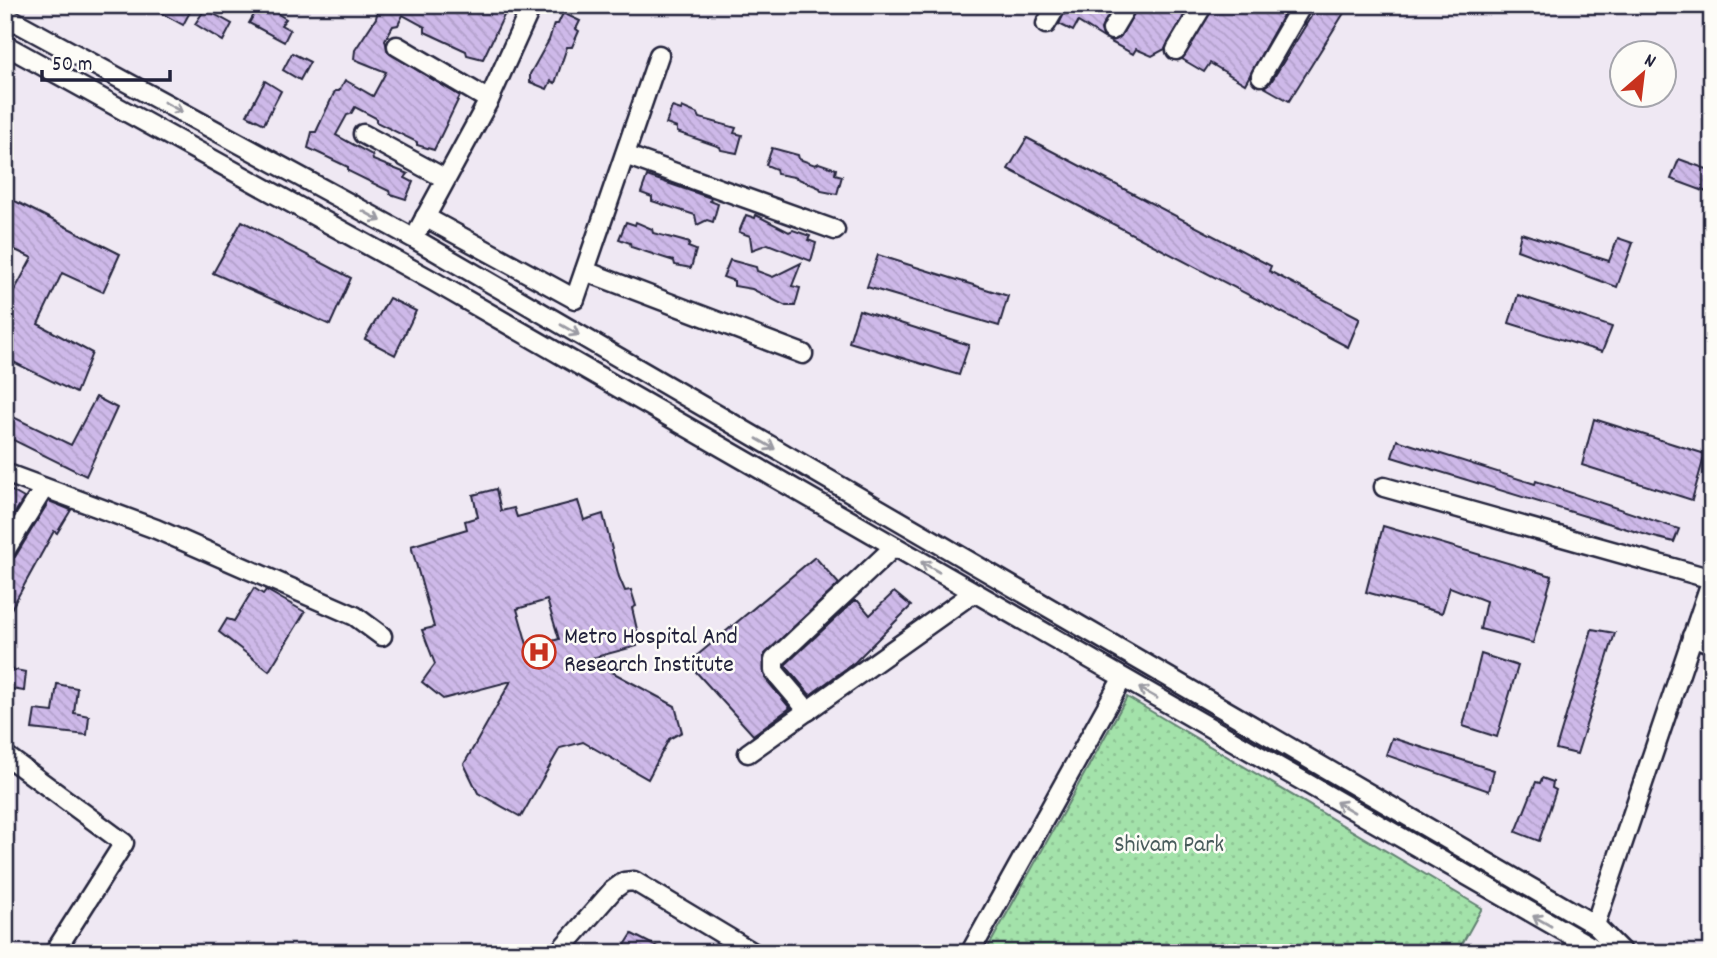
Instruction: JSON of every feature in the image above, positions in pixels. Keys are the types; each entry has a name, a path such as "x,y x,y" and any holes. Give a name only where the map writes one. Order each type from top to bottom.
{"street":[{"path":"413,239 489,100 531,5"},
{"path":"1046,24 1057,5"},
{"path":"1112,30 1127,5"},
{"path":"1176,51 1203,5"},
{"path":"1261,76 1302,5"},
{"path":"5,16 413,239 1595,925 1623,953"},
{"path":"5,45 433,281 1602,953"},
{"path":"397,46 489,100"},
{"path":"425,217 575,299 659,55"},
{"path":"363,134 444,178"},
{"path":"625,155 835,230"},
{"path":"585,271 803,354"},
{"path":"5,473 156,529 355,616 382,636"},
{"path":"1384,487 1710,586 1595,925"},
{"path":"5,551 44,488"},
{"path":"808,711 774,671 774,660 894,547"},
{"path":"748,753 973,593"},
{"path":"1692,636 1712,644"},
{"path":"970,953 1122,679"},
{"path":"1270,764 1283,744"},
{"path":"5,755 124,843 54,953"},
{"path":"558,953 613,890 624,882 634,881 754,953"}],"green space":[{"name":"Shivam Park","path":"1127,697 1482,908 1457,953 985,953"}],"building":[{"path":"147,5 183,5 191,10 183,25"},
{"path":"379,5 509,5 483,59 467,55 466,51 425,32 425,27 403,15 385,40 388,52 460,96 434,150 417,145 417,142 376,122 376,118 355,107 351,114 347,115 336,135 372,155 373,160 408,174 405,178 413,182 406,199 390,194 389,191 348,171 348,167 308,148 312,132 316,132 335,91 339,91 345,80 373,96 386,72 354,59 355,50 376,18"},
{"path":"1068,5 1114,5 1101,29 1104,38 1078,22 1073,31 1059,24"},
{"path":"1138,5 1190,5 1165,49 1152,56 1136,49 1133,54 1109,41 1121,36"},
{"path":"1214,5 1288,6 1245,84 1210,63 1204,72 1182,59"},
{"path":"1318,5 1349,5 1289,101 1264,87 1271,82"},
{"path":"258,8 268,13 272,10 286,19 281,25 290,30 284,42 249,23"},
{"path":"205,9 232,24 223,41 195,24"},
{"path":"563,13 580,21 576,29 579,31 572,47 567,47 555,83 551,81 547,89 530,82 530,74 549,40 554,24 558,24"},
{"path":"292,53 310,62 300,80 283,70"},
{"path":"265,81 281,91 264,124 247,115"},
{"path":"672,107 681,110 682,107 698,114 700,118 736,128 734,133 742,135 737,153 721,150 720,147 677,132 677,128 666,124"},
{"path":"1027,138 1271,266 1269,271 1360,318 1348,347 1008,169"},
{"path":"772,148 798,155 799,159 815,165 819,163 836,169 835,174 842,176 837,194 821,191 820,188 794,177 777,174 776,169 766,165"},
{"path":"1679,159 1712,171 1712,194 1671,179"},
{"path":"647,176 711,198 710,201 718,204 713,222 707,220 697,225 695,215 652,201 652,197 641,193"},
{"path":"5,196 120,254 103,292 62,273 38,324 92,353 76,393 5,358 5,308 32,258 5,245"},
{"path":"746,215 755,218 756,215 789,232 793,230 810,236 808,240 816,243 811,261 768,244 752,250 750,236 739,232"},
{"path":"242,221 351,278 330,325 213,273"},
{"path":"626,222 635,225 636,222 652,229 653,233 690,243 688,247 696,250 691,268 675,265 674,261 631,247 630,243 619,239"},
{"path":"1521,233 1609,261 1618,238 1633,243 1617,287 1517,250"},
{"path":"878,255 1008,296 999,326 867,287"},
{"path":"730,260 756,267 757,271 773,277 801,263 792,286 800,288 795,306 786,306 752,289 734,286 734,281 723,277"},
{"path":"1518,295 1612,327 1602,352 1509,323"},
{"path":"389,298 416,311 395,355 365,339"},
{"path":"859,310 969,345 959,375 849,342"},
{"path":"96,397 117,408 86,476 5,436 5,413 71,445"},
{"path":"1594,419 1705,454 1692,500 1582,465"},
{"path":"1397,440 1535,484 1536,481 1679,529 1674,542 1650,536 1392,457"},
{"path":"5,487 24,498 5,529"},
{"path":"496,489 501,511 514,508 517,517 578,501 584,520 603,514 619,577 625,591 631,590 636,606 632,608 639,638 636,639 637,646 588,659 675,706 682,732 669,739 648,779 583,742 560,748 521,817 478,793 464,764 511,681 443,699 422,682 435,664 422,630 434,627 411,546 467,529 465,521 478,517 473,495","holes":["547,600 559,639 528,648 517,609"]},
{"path":"49,501 71,510 57,533 54,531 5,620 5,562 15,557"},
{"path":"1383,526 1552,576 1533,643 1480,629 1486,601 1450,587 1442,613 1366,592"},
{"path":"815,557 839,584 764,655 765,678 790,708 753,735 688,663"},
{"path":"254,588 263,594 266,590 305,612 269,671 219,632 227,619 234,621"},
{"path":"894,592 911,606 855,662 810,695 785,665 854,601 858,601 870,615"},
{"path":"1592,629 1615,633 1577,754 1556,749"},
{"path":"1481,654 1518,666 1497,737 1463,726"},
{"path":"5,668 26,672 24,691 5,688"},
{"path":"57,684 77,688 74,713 89,716 87,735 32,729 35,710 53,712"},
{"path":"1392,738 1494,770 1489,791 1386,755"},
{"path":"1542,778 1553,782 1552,788 1556,790 1539,841 1516,832 1536,782 1540,783"},
{"path":"632,934 669,953 620,953"}],"place":[{"name":"Metro Hospital And Research Institute","path":"539,652"}]}
